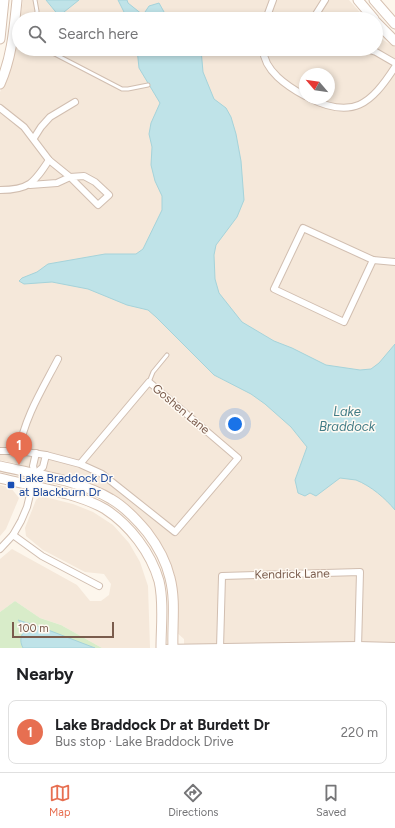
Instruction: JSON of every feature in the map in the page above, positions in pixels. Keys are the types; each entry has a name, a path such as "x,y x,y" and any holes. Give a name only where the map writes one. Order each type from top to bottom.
{"street":[{"path":"0,39 4,0"},
{"path":"15,12 17,0"},
{"path":"268,12 273,0"},
{"path":"317,12 325,0"},
{"path":"358,0 368,12"},
{"path":"374,0 395,24"},
{"path":"383,29 395,41"},
{"path":"0,84 9,59 12,37"},
{"path":"265,56 268,66 278,77 299,92"},
{"path":"383,56 395,63"},
{"path":"320,104 334,108 347,109 356,106 376,94 395,67"},
{"path":"34,138 50,117 75,102"},
{"path":"0,108 24,127 34,138 49,160 70,177 98,205 109,195 90,178 79,175 70,177 57,183 30,185 10,190 0,190"},
{"path":"30,185 49,160"},
{"path":"373,260 344,322 274,289 303,228 373,260 395,262"},
{"path":"19,451 22,435 27,422 58,359"},
{"name":"Goshen Lane","path":"149,382 238,458 175,532 102,474 80,464 149,382"},
{"path":"0,451 36,453 80,464"},
{"path":"0,549 13,535 22,521 33,486 35,474 33,466 36,453"},
{"path":"35,474 43,467 46,455"},
{"path":"0,466 85,488 111,499 133,517 146,531 160,553 170,578 173,606 173,648"},
{"path":"0,478 82,499 105,509 125,525 143,546 150,558 158,581 161,593 162,648 395,646"},
{"path":"13,535 42,556 99,586"},
{"name":"Kendrick Lane","path":"220,648 222,576 360,572 358,647"}],"lane":[{"path":"35,0 37,12"},
{"path":"59,56 128,90 148,85"},
{"path":"149,382 153,372 167,356"}],"shaded area":[{"path":"23,0 349,0 360,12 21,12"},
{"path":"383,40 395,47 395,648 184,648 184,639 176,632 168,565 121,501 87,481 0,460 0,92 11,67 13,56 383,56"},
{"path":"0,485 11,488 19,498 6,529 0,536"},
{"path":"41,496 73,504 93,512 113,525 129,543 140,562 148,586 150,648 102,648 61,625 40,618 15,601 0,612 0,559 12,549 77,585 90,601 101,601 109,595 111,584 104,574 85,572 43,550 26,536 25,528 36,500"}],"green space":[{"path":"15,601 40,618 61,625 102,648 0,648 0,612"}],"water":[{"path":"46,0 79,0 64,12 56,12"},
{"path":"118,0 127,0 128,3 139,12 124,12"},
{"path":"159,3 164,12 145,12 149,6"},
{"name":"Lake Braddock","path":"138,56 202,56 203,72 214,99 226,108 231,117 241,161 244,200 237,217 216,245 214,255 215,279 219,293 242,322 274,341 326,365 360,370 371,369 379,363 395,344 395,510 377,493 356,480 340,478 316,496 310,493 305,496 298,493 295,480 307,447 291,427 251,394 214,375 148,310 127,305 88,289 52,282 24,284 19,281 22,278 37,272 48,264 105,254 136,254 143,249 162,210 162,196 155,181 151,165 152,147 149,134 151,123 160,103 139,68"},
{"path":"18,620 95,648 23,648 21,638 25,629"}],"place":[{"name":"Lake Braddock Dr at Burdett Dr","path":"19,465"},
{"name":"Lake Braddock Dr at Blackburn Dr","path":"11,485"}]}
